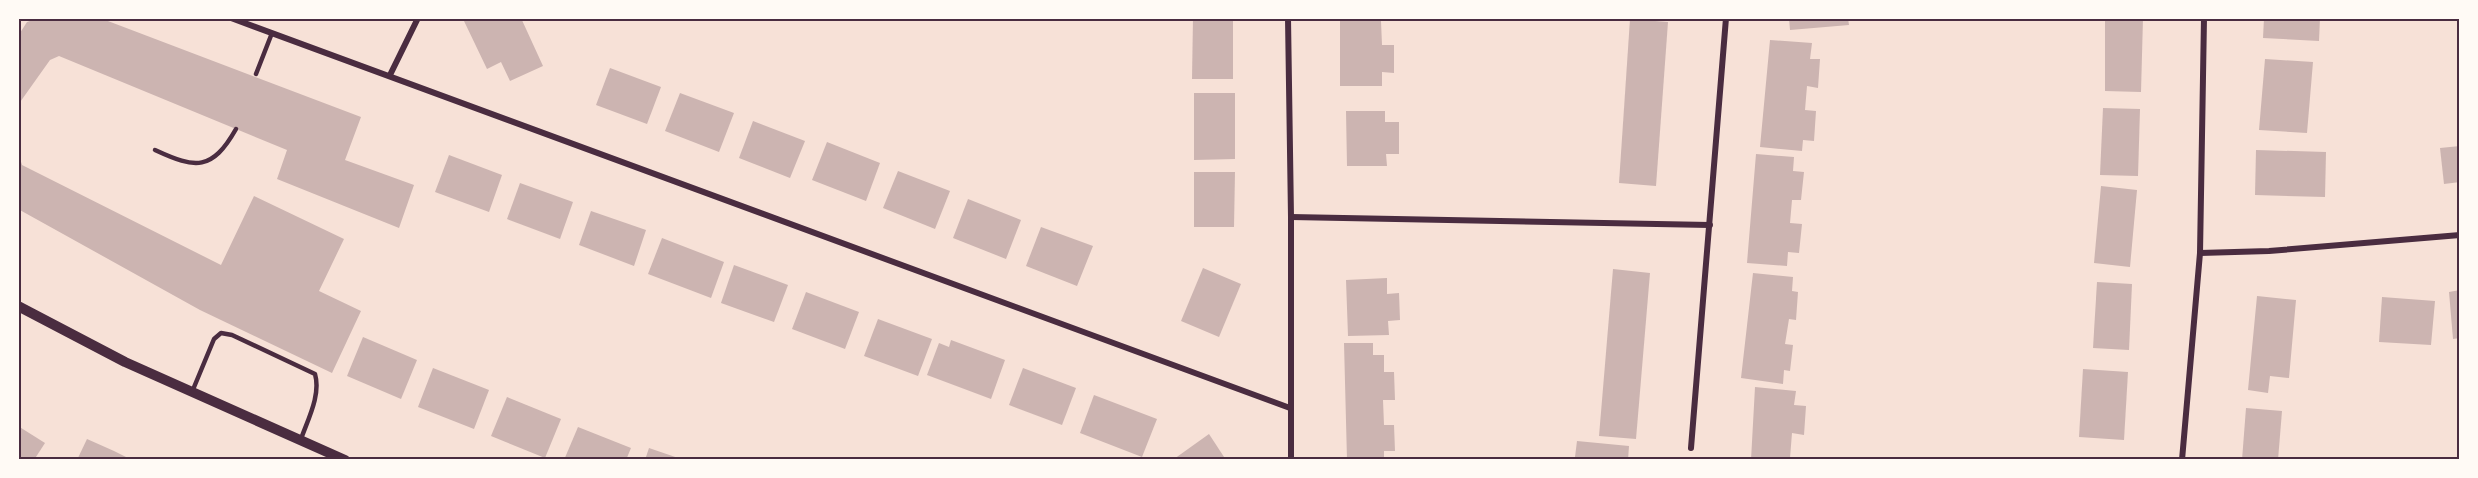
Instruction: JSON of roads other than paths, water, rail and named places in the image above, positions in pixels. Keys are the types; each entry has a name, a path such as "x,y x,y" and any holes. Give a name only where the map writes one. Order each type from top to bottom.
{"street":[{"path":"231,18 1290,408"},
{"path":"390,75 418,18"},
{"path":"1288,18 1291,460"},
{"path":"1691,448 1726,18"},
{"path":"2182,460 2200,253 2204,18"},
{"path":"1291,217 1710,225"},
{"path":"2200,253 2268,251 2460,235"},
{"path":"18,306 73,336 345,460"}],"lane":[{"path":"256,74 272,33"},
{"path":"155,150 188,162 213,160 226,147 236,129"},
{"path":"192,392 214,339 221,333 232,335 315,374 318,384 300,441"}]}
